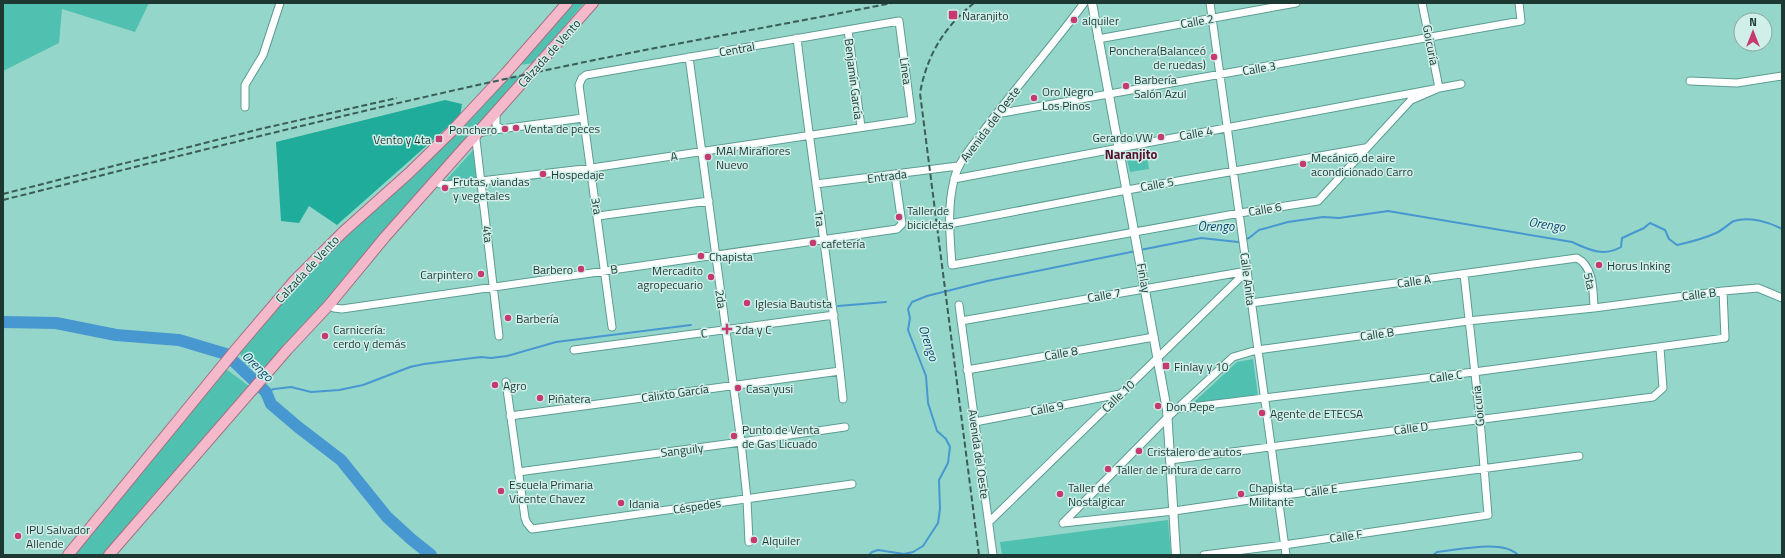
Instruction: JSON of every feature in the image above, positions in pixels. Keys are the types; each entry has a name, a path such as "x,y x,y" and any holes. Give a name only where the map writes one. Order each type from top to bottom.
{"main road":[{"name":"Calzada de Vento","path":"68,555 218,370 300,274 343,232 409,173 462,121 567,3"},
{"name":"Calzada de Vento","path":"109,555 328,305 385,236 594,3"}],"street":[{"path":"245,107 245,85 263,55 280,3"},
{"name":"Avenida del Oeste","path":"952,265 949,224 954,179 958,166 996,114 1084,3"},
{"name":"Finlay","path":"1092,3 1158,358 1170,412 1170,460 1176,555"},
{"name":"Calle Anita","path":"1210,3 1229,127 1257,350 1286,555"},
{"name":"Calle 2","path":"1098,38 1296,3"},
{"name":"Goicuría","path":"1422,3 1439,88"},
{"name":"Calle 3","path":"996,114 1521,21 1519,3"},
{"name":"Central","path":"579,85 582,78 586,75 899,21"},
{"name":"Línea","path":"899,21 912,120"},
{"name":"Benjamín García","path":"848,30 860,128"},
{"name":"1ra","path":"797,38 809,137 834,315 843,399"},
{"name":"2da","path":"689,57 741,442 747,499 749,542"},
{"path":"1690,81 1737,83 1782,76"},
{"path":"1439,88 1461,84"},
{"name":"3ra","path":"579,85 592,168 612,327"},
{"name":"Calle 4","path":"954,179 1439,88"},
{"name":"Calle 6","path":"952,265 1240,213 1318,201 1365,148 1412,100 1439,88"},
{"path":"496,113 496,125 501,129"},
{"path":"478,133 583,118"},
{"name":"A","path":"435,180 440,184 447,185 592,168 809,137 912,120"},
{"name":"4ta","path":"478,133 476,140 499,336"},
{"name":"Calle 5","path":"949,224 1234,170 1365,148"},
{"name":"Entrada","path":"816,184 958,166"},
{"name":"B","path":"328,305 334,308 342,309 898,229 902,224 895,175"},
{"path":"598,216 709,201"},
{"name":"Calle A","path":"1251,303 1577,258"},
{"name":"5ta","path":"1577,258 1584,262 1592,280 1594,308"},
{"name":"Calle 7","path":"961,321 1247,271"},
{"name":"Calle 10","path":"989,522 1247,271"},
{"name":"Goicuría","path":"1464,274 1480,419 1488,515"},
{"name":"Calle B","path":"1064,523 1170,412 1233,357 1257,350 1468,321 1594,308 1722,291 1758,288 1782,298"},
{"name":"Calle C","path":"1170,412 1660,348 1725,338 1722,291"},
{"name":"Avenida del Oeste","path":"959,305 993,555"},
{"name":"C","path":"574,350 834,315"},
{"name":"Calle 8","path":"968,370 1154,337"},
{"name":"Calle D","path":"1170,460 1653,397 1663,388 1660,348"},
{"name":"Calixto García","path":"510,416 840,371"},
{"path":"506,382 518,472"},
{"name":"Calle 9","path":"975,422 1120,394"},
{"name":"Sanguily","path":"518,472 741,442 845,426"},
{"name":"Calle E","path":"1064,523 1174,511 1579,456"},
{"name":"Céspedes","path":"518,472 525,518 529,527 536,529 852,484"},
{"name":"Calle F","path":"1204,555 1284,545 1488,515"}],"green space":[{"path":"3,3 149,3 135,32 62,9 59,43 3,71"},
{"path":"573,3 584,3 534,63 519,65"},
{"path":"532,73 263,378 245,363 237,348 295,280 500,80"},
{"path":"445,100 462,104 460,116 337,225 309,206 299,223 281,221 276,142"},
{"path":"475,148 476,179 448,182 447,179"},
{"path":"1146,149 1149,169 1130,172 1125,152"},
{"path":"1253,359 1258,396 1193,403 1237,362"},
{"path":"222,366 253,389 109,555 68,555"},
{"path":"1168,520 1171,555 1002,555 1000,542"}],"waterway":[{"name":"Orengo","path":"1140,250 1201,238 1238,242 1249,238 1259,230 1288,222 1323,217 1339,218 1388,211 1572,242 1590,250 1603,252 1609,252 1621,247 1622,238 1644,228 1650,223 1665,230 1669,239 1677,245 1711,235 1734,221 1746,219 1759,220 1782,229"},
{"name":"Orengo","path":"869,555 878,550 904,554 913,552 923,546 938,523 940,509 939,480 948,463 950,447 946,439 937,431 928,403 926,376 908,330 910,318 908,309 912,302 927,296 987,281 1136,251"},
{"path":"838,306 886,302"},
{"name":"Orengo","path":"3,322 56,323 116,335 179,340 226,354 266,392 271,404 341,460 387,517 431,555"},
{"path":"266,392 274,389 291,387 311,392 339,390 363,385 410,367 424,364 481,357 491,358 507,356 556,342 691,325"},
{"path":"1433,555 1437,552 1491,546 1511,550 1518,555"}],"railway":[{"path":"3,200 267,134 466,88 622,54 892,3"},
{"path":"974,3 963,12 938,43 927,66 920,93 979,555"},
{"path":"3,194 260,129 397,98"}],"place":[{"name":"Naranjito","path":"953,15"},
{"name":"alquiler","path":"1074,20"},
{"name":"Ponchera(Balanceó de ruedas)","path":"1214,57"},
{"name":"Barbería Salón Azul","path":"1126,86"},
{"name":"Oro Negro Los Pinos","path":"1034,98"},
{"name":"Venta de peces","path":"516,128"},
{"name":"Ponchero","path":"505,129"},
{"name":"Gerardo VW","path":"1161,137"},
{"name":"Vento y 4ta","path":"439,139"},
{"name":"MAI Miraflores Nuevo","path":"708,157"},
{"name":"Mecánico de aire acondicionado Carro","path":"1303,164"},
{"name":"Hospedaje","path":"543,174"},
{"name":"Frutas, viandas y vegetales","path":"445,188"},
{"name":"Taller de bicicletas","path":"899,217"},
{"name":"cafetería","path":"813,243"},
{"name":"Chapista","path":"701,256"},
{"name":"Horus Inking","path":"1599,265"},
{"name":"Barbero","path":"581,269"},
{"name":"Carpintero","path":"481,274"},
{"name":"Mercadito agropecuario","path":"711,277"},
{"name":"Iglesia Bautista","path":"747,303"},
{"name":"Barbería","path":"508,318"},
{"name":"2da y C","path":"727,329"},
{"name":"Carnicería: cerdo y demás","path":"325,336"},
{"name":"Finlay y 10","path":"1166,366"},
{"name":"Agro","path":"495,385"},
{"name":"Casa yusi","path":"738,388"},
{"name":"Piñatera","path":"540,398"},
{"name":"Don Pepe","path":"1158,406"},
{"name":"Agente de ETECSA","path":"1262,413"},
{"name":"Punto de Venta de Gas Licuado","path":"734,436"},
{"name":"Cristalero de autos","path":"1139,451"},
{"name":"Taller de Pintura de carro","path":"1108,469"},
{"name":"Escuela Primaria Vicente Chavez","path":"501,491"},
{"name":"Taller de Nostalgicar","path":"1060,494"},
{"name":"Chapista Militante","path":"1241,494"},
{"name":"Idania","path":"621,503"},
{"name":"IPU Salvador Allende","path":"18,536"},
{"name":"Alquiler","path":"754,540"}],"district":[{"name":"Naranjito","path":"1131,154"}]}
